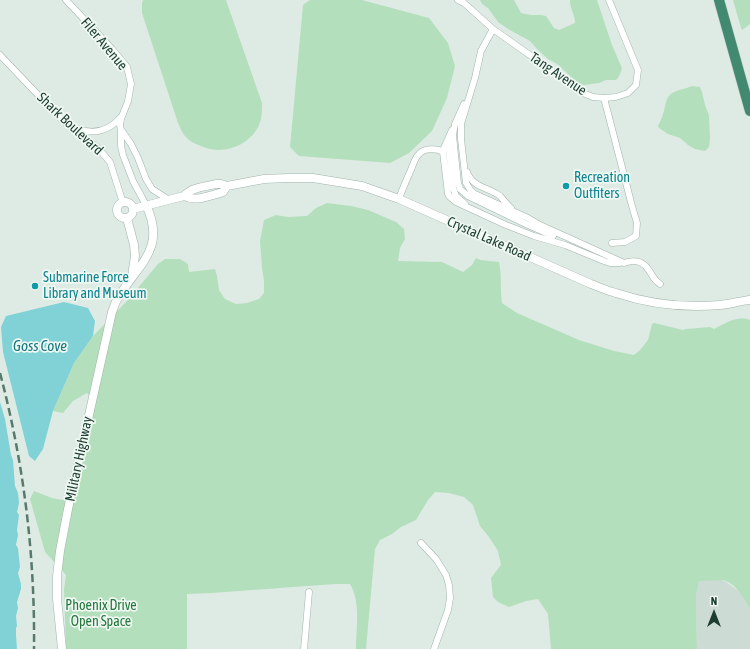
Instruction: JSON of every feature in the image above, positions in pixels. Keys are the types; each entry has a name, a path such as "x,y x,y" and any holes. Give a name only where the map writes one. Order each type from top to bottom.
{"highway":[{"path":"719,0 750,111"}],"street":[{"name":"Filer Avenue","path":"66,0 127,67 131,84 130,94 120,125 121,146 123,155 134,181 146,205"},
{"path":"604,98 616,97 628,93 636,85 638,70 609,0"},
{"name":"Tang Avenue","path":"462,1 493,29 583,93 593,98 604,98 632,206 638,223 636,236 624,242 612,243"},
{"path":"493,29 481,51 472,88 460,124 466,183 475,194 528,218"},
{"name":"Shark Boulevard","path":"0,55 62,120 98,148 110,162 123,203"},
{"path":"472,88 448,137 443,152 448,194 450,197 456,202 524,232 565,245 604,261 624,263 633,260 638,261 648,268 653,279 660,284"},
{"path":"72,128 84,131 97,131 109,128 122,116"},
{"path":"455,124 453,135 458,183 463,192 468,196 534,228 607,258 624,263"},
{"path":"121,131 131,144 146,179 152,189 169,200"},
{"path":"448,137 453,188 456,196 476,211"},
{"path":"399,199 415,160 420,153 435,149 443,152"},
{"path":"463,158 472,181 500,196 506,204 540,225 624,263"},
{"name":"Crystal Lake Road","path":"133,209 184,196 189,191 216,184 226,186 264,179 313,178 362,186 399,199 584,281 617,294 666,304 720,304 750,300"},
{"path":"123,203 129,204 133,209 128,218 121,217 118,212 119,206 123,203"},
{"name":"Military Highway","path":"62,649 57,599 57,576 60,551 112,312 117,299 140,267 153,242 154,228 151,215 146,205"},
{"name":"Military Highway","path":"128,218 135,256 132,277"},
{"path":"421,543 436,559 446,575 449,585 450,598 448,610 434,649"},
{"path":"304,649 309,592"}],"shaded area":[{"path":"699,580 722,580 740,592 750,609 750,649 697,649 696,595"}],"green space":[{"path":"143,0 226,0 262,103 259,126 252,136 246,141 232,148 216,150 209,149 190,141 184,135 178,123 142,13"},
{"path":"310,0 362,0 429,18 448,43 455,66 447,98 432,131 409,153 390,163 299,156 290,147 303,5"},
{"path":"480,0 514,0 521,13 546,16 554,28 559,30 575,23 570,0 597,0 612,45 622,68 618,78 616,80 606,80 599,83 584,85 579,84 557,64 548,59 530,41 498,22"},
{"path":"733,0 750,0 750,24 742,30 741,28"},
{"path":"692,86 700,87 709,115 710,139 709,147 705,151 695,149 680,138 668,134 658,126 669,96 676,91"},
{"name":"Phoenix Drive Open Space","path":"327,203 368,210 396,222 404,229 405,239 400,248 398,261 442,262 463,272 472,265 476,258 480,260 499,262 502,303 517,313 579,340 614,351 634,355 648,340 652,324 654,323 683,330 710,327 714,329 736,319 741,318 750,320 750,609 735,587 727,581 699,581 696,595 697,649 551,649 548,614 538,599 526,601 509,607 498,602 493,597 491,578 501,565 498,551 480,526 473,505 464,497 449,493 435,492 428,500 416,520 380,540 375,549 366,649 356,649 357,607 356,599 350,584 335,584 187,594 187,649 66,649 64,589 66,575 45,552 30,499 34,491 62,500 76,488 95,403 87,393 73,401 63,413 53,411 74,363 93,336 126,302 158,264 165,259 180,259 188,264 189,272 215,269 219,290 225,299 236,304 247,303 259,299 264,293 260,241 264,220 276,215 288,217 307,216 316,208"}],"water":[{"name":"Goss Cove","path":"64,302 88,308 95,321 93,336 74,363 53,411 43,449 35,461 29,456 3,352 1,327 6,316"},
{"path":"0,402 13,460 15,486 18,493 19,503 17,512 19,515 16,545 18,548 20,567 18,573 21,589 17,602 18,608 16,616 17,649 0,649"}],"railway":[{"path":"0,373 16,441 22,476 30,544 34,614 34,649"}],"place":[{"name":"Recreation Outfiters","path":"566,186"},
{"name":"Submarine Force Library and Museum","path":"35,286"}]}
